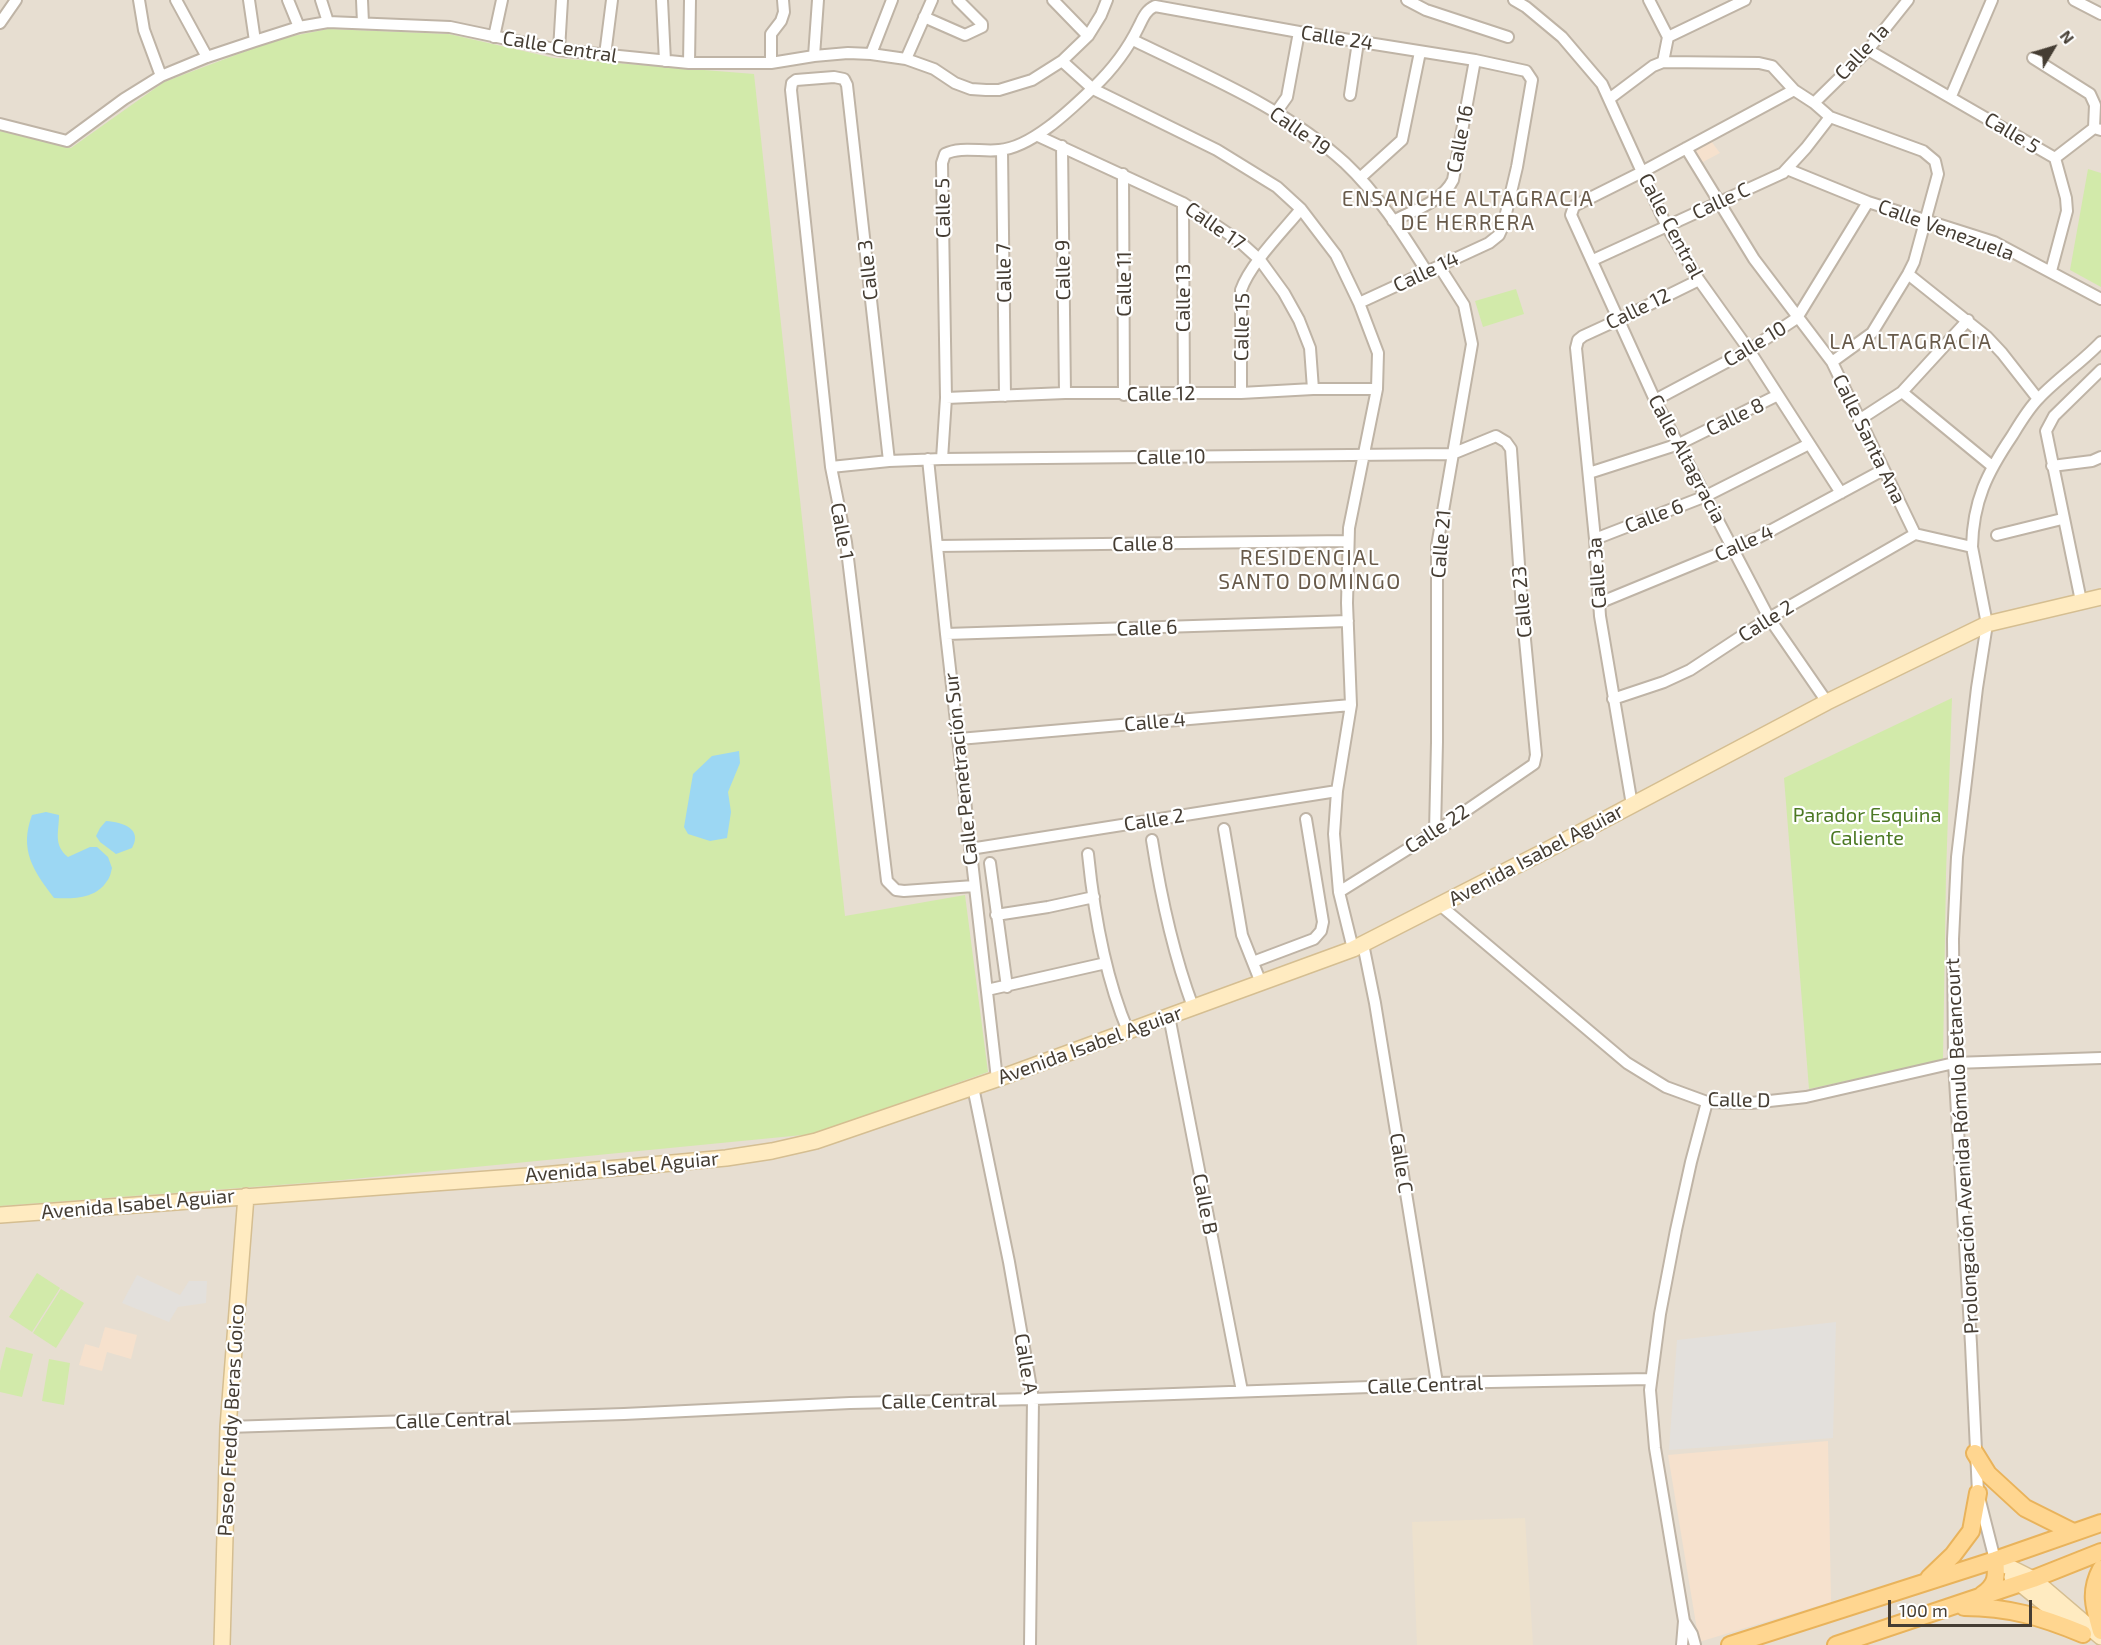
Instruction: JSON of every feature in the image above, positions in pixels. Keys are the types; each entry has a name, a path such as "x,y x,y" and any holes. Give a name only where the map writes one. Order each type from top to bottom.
{"main road":[{"name":"Avenida Isabel Aguiar","path":"0,1215 726,1158 816,1141 997,1079 1358,946 1827,702 1987,624 2101,597"},
{"name":"Paseo Freddy Beras Goico","path":"222,1645 228,1427 246,1196"},
{"path":"1975,1453 1988,1474 2025,1508 2073,1532"},
{"path":"1926,1581 1953,1555 1971,1531 1978,1493"},
{"path":"1730,1645 1995,1560 2101,1523"},
{"path":"1836,1645 2026,1582 2101,1552"},
{"path":"1995,1560 2101,1637"},
{"path":"1977,1598 1997,1579 1995,1560"},
{"path":"2101,1569 2095,1581 2093,1604 2101,1631"},
{"path":"2026,1582 2089,1640"},
{"path":"1951,1607 1987,1607 2019,1611 2048,1619 2089,1640"}],"street":[{"path":"0,23 16,0"},
{"path":"139,0 144,30 161,76"},
{"path":"176,0 207,57"},
{"path":"249,0 255,40"},
{"path":"288,0 299,27"},
{"path":"321,0 328,22"},
{"path":"362,0 363,23"},
{"path":"494,37 502,0"},
{"path":"559,50 562,0"},
{"path":"605,55 612,0"},
{"path":"662,0 665,61"},
{"path":"689,63 690,0"},
{"path":"771,63 771,34 781,21 784,12 783,0"},
{"path":"814,56 818,0"},
{"path":"871,54 892,0"},
{"path":"906,59 932,0"},
{"path":"924,17 965,35 982,27 982,24 958,0"},
{"path":"1053,0 1088,36"},
{"name":"Calle Central","path":"0,124 67,141 124,99 161,76 255,40 299,27 328,22 450,27 559,50 689,63 771,63 814,56 848,53 871,54 906,59 934,69 955,83 971,89 999,90 1032,80 1062,61 1088,36 1107,0"},
{"path":"1407,0 1426,10 1508,37"},
{"name":"Calle Central","path":"1514,0 1562,36 1602,84 1667,227 1699,280 1749,350 1841,493"},
{"path":"1649,0 1668,37 1663,62"},
{"path":"1668,37 1745,0"},
{"name":"Calle 1a","path":"1814,102 1868,50 1908,0"},
{"path":"1951,96 1992,0"},
{"path":"2074,0 2101,14"},
{"name":"Calle 24","path":"1149,8 1163,7 1299,32 1475,60 1526,71"},
{"name":"Calle 5","path":"942,459 946,398 942,163 945,154 953,150 1002,150 1021,145 1038,136 1092,89 1124,54 1149,8"},
{"path":"1277,111 1287,97 1299,32"},
{"name":"Calle 19","path":"1133,40 1277,111 1336,156 1360,178 1393,221 1427,272"},
{"path":"1350,95 1358,42"},
{"name":"Calle 5","path":"1868,50 2055,158 2066,198 2067,211 2051,271"},
{"path":"1360,178 1402,140 1420,52"},
{"path":"2033,58 2090,94 2095,105 2098,129 2055,158"},
{"name":"Calle 16","path":"1393,221 1441,197 1449,189 1453,180 1475,60"},
{"name":"Calle C","path":"1062,61 1092,89 1217,150 1277,187 1301,209 1336,255 1359,303 1378,353 1377,389 1348,541 1350,705 1337,791 1334,834 1339,892 1358,946 1377,1015 1437,1383"},
{"path":"1609,99 1653,66 1663,62 1759,63 1772,66 1794,90 1814,102 1830,117 1923,151 1935,161 1938,174 1914,262 1908,274 1872,333 1832,362"},
{"name":"Calle 14","path":"1359,303 1489,243 1499,235 1516,167 1532,80 1526,71"},
{"name":"Calle 1","path":"844,79 834,77 796,80 792,83 791,90 831,467 846,542 887,881 896,890 904,891 974,886"},
{"name":"Calle 3","path":"844,79 848,91 889,461"},
{"path":"1642,172 1794,90"},
{"name":"Calle C","path":"1593,260 1787,169 1830,117"},
{"name":"Calle 17","path":"1038,136 1183,203 1239,241 1260,260 1284,293 1299,320 1310,348 1313,389"},
{"name":"Calle 9","path":"1062,146 1065,393"},
{"name":"Calle Santa Ana","path":"1686,148 1754,260 1832,362 1915,534"},
{"name":"Calle 7","path":"1002,150 1005,396"},
{"name":"Calle Venezuela","path":"1787,169 1868,202 1994,242 2101,299"},
{"name":"Calle Altagracia","path":"1642,172 1574,206 1571,215 1655,400 1769,618 1827,702"},
{"name":"Calle 11","path":"1123,174 1124,394"},
{"name":"Calle 10","path":"1655,400 1749,350 1797,318 1868,202"},
{"name":"Calle 13","path":"1183,203 1184,393"},
{"name":"Calle 15","path":"1241,393 1241,290 1244,281 1301,209"},
{"name":"Calle 21","path":"1435,832 1437,546 1472,344 1464,305 1439,266"},
{"path":"1908,274 1968,320 1996,346 2038,399"},
{"name":"Calle 12","path":"1578,340 1699,280"},
{"path":"1859,420 1902,392 1968,320"},
{"name":"Calle 3a","path":"1578,340 1576,348 1599,603 1632,805"},
{"name":"Prolongación Avenida Rómulo Betancourt","path":"1995,1560 1978,1493 1971,1332 1954,1063 1953,939 1957,857 1987,624 1972,547 1975,515 1981,490 1992,466 2038,399 2101,342"},
{"path":"2081,601 2062,519 2046,429 2055,416 2101,370"},
{"name":"Calle 12","path":"946,398 1065,393 1241,393 1313,389 1377,389"},
{"path":"1902,392 1992,466"},
{"name":"Calle 8","path":"1589,473 1679,444 1778,395"},
{"name":"Calle 10","path":"831,467 928,459 1452,454 1496,436 1506,442"},
{"name":"Calle 23","path":"1506,442 1511,449 1522,608 1536,756 1534,764"},
{"name":"Calle 6","path":"1595,539 1706,496 1809,444"},
{"path":"2052,466 2092,461 2101,457"},
{"name":"Calle Penetración Sur","path":"928,459 997,1079"},
{"name":"Calle 4","path":"1599,603 1757,538 1883,470"},
{"path":"1997,535 2062,519"},
{"path":"1915,534 1972,547"},
{"name":"Calle 2","path":"1613,699 1664,682 1690,670 1769,618 1915,534"},
{"name":"Calle 8","path":"937,546 1348,541"},
{"name":"Calle 6","path":"946,634 1348,621"},
{"name":"Calle 4","path":"959,739 1350,705"},
{"name":"Calle 22","path":"1339,892 1435,832 1534,764"},
{"name":"Calle 2","path":"970,849 1337,791"},
{"path":"1252,962 1314,939 1321,931 1323,922 1306,819"},
{"path":"1224,829 1236,911 1242,935 1261,982"},
{"path":"1152,840 1168,927 1182,978 1193,1007"},
{"path":"1088,854 1106,963 1128,1031"},
{"path":"990,863 1007,987"},
{"path":"996,915 1094,897"},
{"name":"Calle D","path":"1440,905 1627,1063 1666,1087 1707,1102 1751,1103 1806,1097 1954,1063 2101,1058"},
{"path":"987,990 1106,963"},
{"name":"Calle B","path":"1168,1016 1242,1391"},
{"name":"Calle A","path":"973,1087 1009,1262 1033,1399 1030,1645"},
{"path":"1682,1645 1684,1621 1655,1448 1650,1379 1676,1230 1707,1102"},
{"name":"Calle Central","path":"228,1427 624,1414 850,1402 1033,1399 1388,1387 1437,1383 1650,1379"},
{"path":"1684,1621 1692,1634 1695,1645"}],"shaded area":[{"path":"0,0 2101,0 2101,1645 0,1645"},
{"path":"1711,141 1720,153 1699,164 1691,150"},
{"path":"137,1275 180,1295 189,1281 207,1281 206,1303 178,1307 169,1322 122,1303"},
{"path":"1836,1322 1833,1438 1669,1450 1677,1340"},
{"path":"105,1327 137,1335 131,1359 107,1352 102,1371 79,1365 85,1344 99,1348"},
{"path":"1828,1441 1831,1602 1699,1642 1668,1455"},
{"path":"1525,1518 1533,1645 1417,1645 1412,1522"}],"green space":[{"path":"328,29 449,34 554,58 754,74 845,916 965,895 988,1072 813,1134 332,1181 0,1206 0,131 71,148 164,82 278,39"},
{"path":"2088,169 2101,173 2101,287 2070,270"},
{"path":"1516,289 1524,314 1483,327 1475,301"},
{"name":"Parador Esquina Caliente","path":"1952,698 1943,1060 1809,1089 1784,778"},
{"path":"37,1273 60,1288 32,1332 9,1317"},
{"path":"61,1289 84,1303 56,1348 33,1333"},
{"path":"6,1347 33,1354 22,1397 0,1392 0,1371"},
{"path":"49,1359 70,1363 64,1405 42,1401"}],"water":[{"path":"739,751 740,763 728,792 731,812 727,838 710,841 688,834 684,827 693,774 712,756"},
{"path":"46,812 59,815 60,848 68,857 90,847 97,847 108,857 112,868 110,875 97,891 83,897 54,898 34,869 28,849 28,827 32,815"},
{"path":"106,821 125,825 133,831 135,841 132,848 116,854 100,842 96,836"}],"district":[{"name":"ENSANCHE ALTAGRACIA DE HERRERA","path":"1468,211"},
{"name":"LA ALTAGRACIA","path":"1911,342"},
{"name":"RESIDENCIAL SANTO DOMINGO","path":"1310,570"}]}
